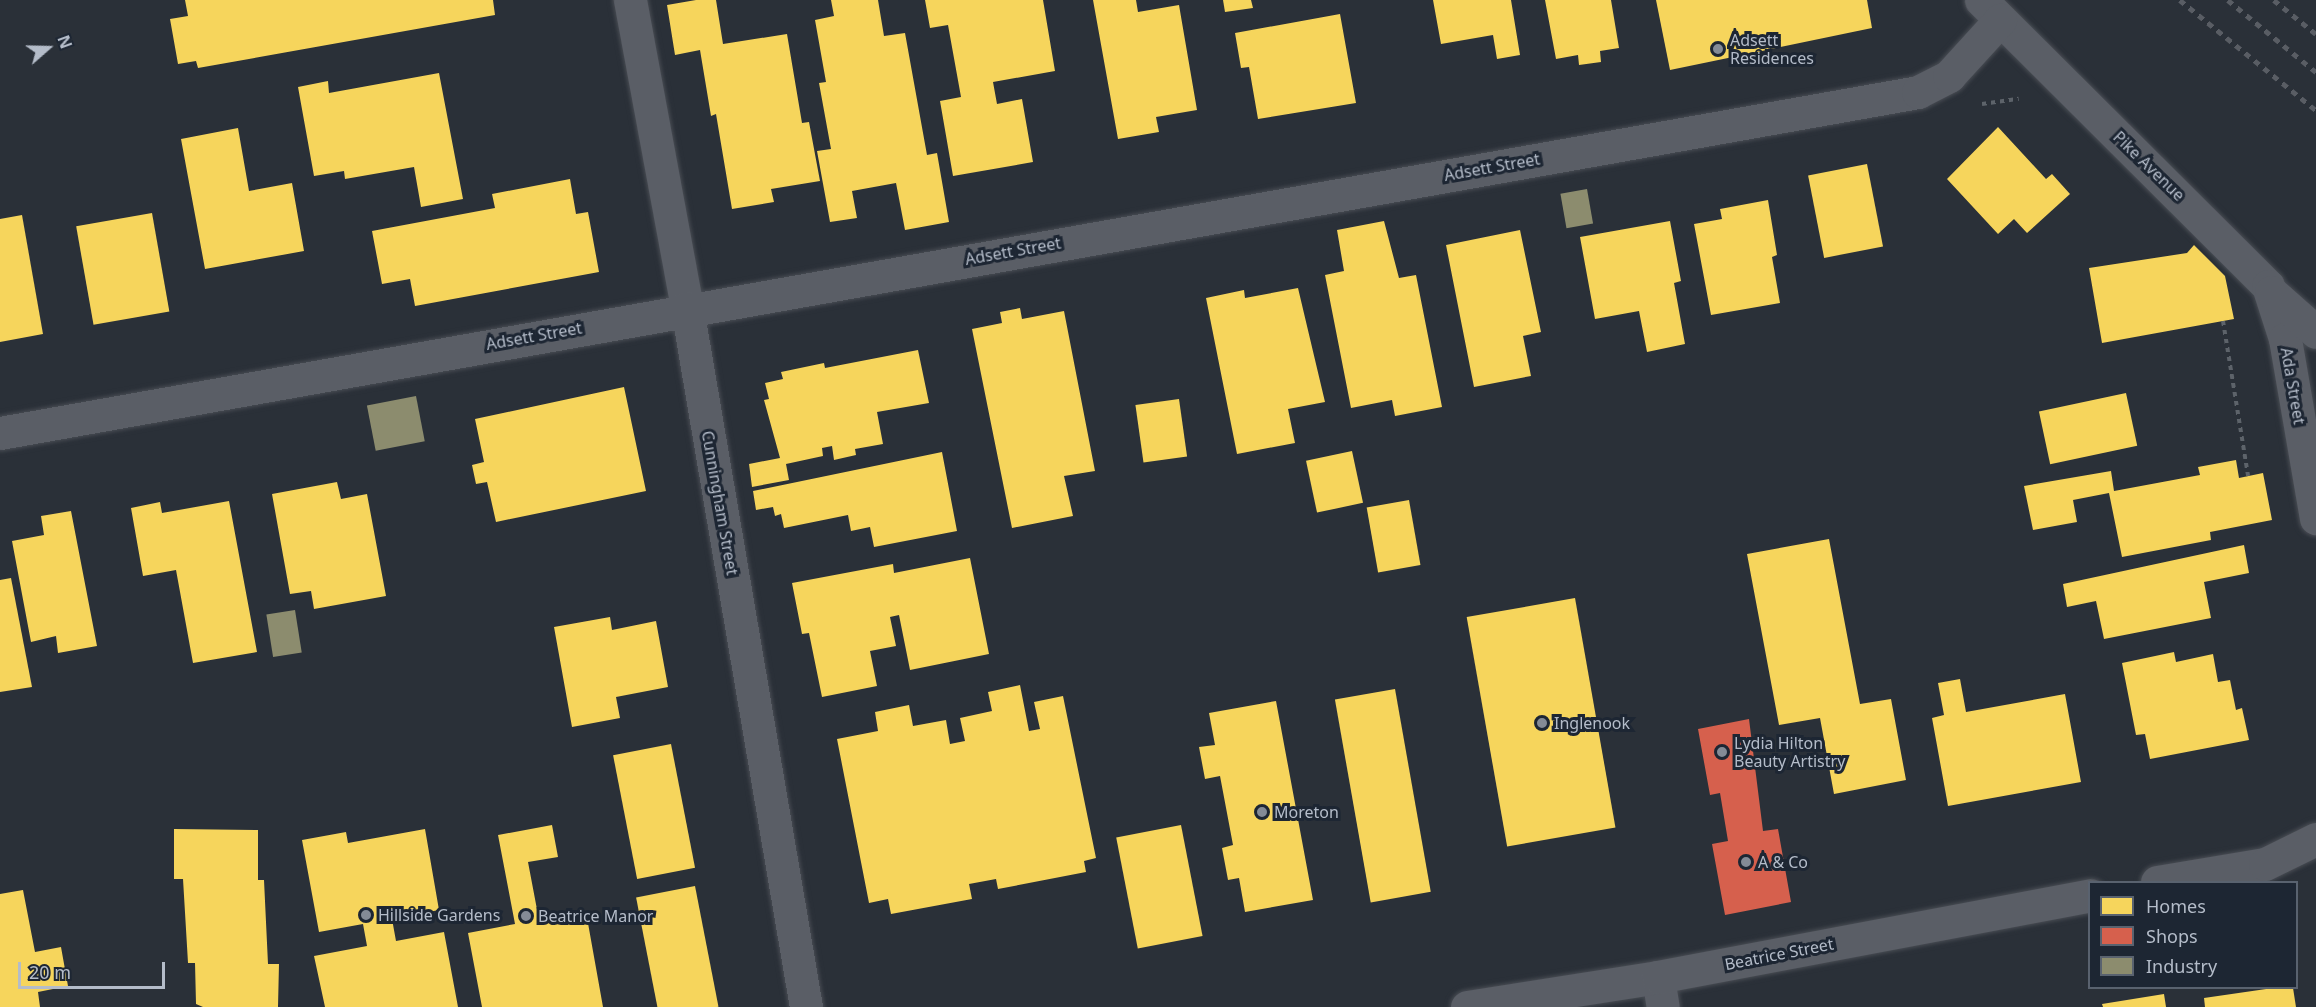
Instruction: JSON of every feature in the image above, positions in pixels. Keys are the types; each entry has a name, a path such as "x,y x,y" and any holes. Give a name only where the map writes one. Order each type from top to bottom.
{"street":[{"name":"Cunningham Street","path":"630,0 687,308 806,1007"},
{"name":"Adsett Street","path":"0,433 687,308 1918,92 1949,76 1991,10"},
{"name":"Pike Avenue","path":"1991,10 2250,264 2269,291 2316,332"},
{"name":"Ada Street","path":"2269,291 2285,339 2316,518"},
{"path":"2163,881 2265,864 2316,839"},
{"name":"Beatrice Street","path":"1467,1007 1661,992 2088,895"}],"path":[{"path":"2223,321 2248,476"}],"building: Homes":[{"path":"185,0 493,0 495,15 198,68 196,61 178,64 170,19 188,16"},
{"path":"696,0 716,0 723,44 787,34 802,123 809,122 820,181 771,189 774,202 732,209 716,114 711,116 700,50 675,55 667,5"},
{"path":"831,0 878,0 884,36 905,33 927,155 937,153 949,222 905,230 896,183 852,191 857,218 830,222 817,151 831,149 819,83 826,82 815,20 834,16"},
{"path":"925,0 1043,0 1055,71 993,82 997,104 1022,99 1033,162 953,176 940,101 961,97 948,25 930,28"},
{"path":"1093,0 1136,0 1138,12 1179,5 1197,110 1156,117 1159,132 1118,139"},
{"path":"1223,0 1251,0 1253,8 1225,12"},
{"path":"1433,0 1511,0 1520,55 1497,59 1493,35 1441,44"},
{"path":"1545,0 1611,0 1619,48 1600,51 1601,62 1579,65 1578,55 1556,59"},
{"name":"Adsett Residences","path":"1656,0 1867,0 1872,28 1670,70"},
{"path":"1340,14 1356,103 1258,119 1249,67 1241,68 1235,33"},
{"path":"439,73 463,199 421,207 414,167 345,179 344,171 314,176 298,87 328,81 329,93"},
{"path":"1998,127 2046,179 2052,174 2070,194 2027,233 2014,219 1998,234 1947,179"},
{"path":"238,128 249,191 292,183 304,251 205,269 181,139"},
{"path":"1867,164 1883,246 1824,258 1808,175"},
{"path":"570,179 576,214 588,212 599,272 415,306 410,279 382,284 372,231 495,208 492,194"},
{"path":"1768,200 1777,255 1772,257 1780,303 1711,315 1694,224 1722,219 1720,209"},
{"path":"152,213 169,311 94,325 76,226"},
{"path":"22,215 43,334 0,342 0,219"},
{"path":"1384,221 1399,278 1416,275 1442,407 1395,416 1392,400 1351,408 1325,275 1344,271 1337,230"},
{"path":"1670,221 1681,281 1674,283 1685,344 1647,352 1639,311 1595,319 1580,237"},
{"path":"1520,230 1541,332 1523,336 1531,376 1474,387 1446,245"},
{"path":"2194,245 2225,276 2234,319 2102,343 2089,268 2187,253"},
{"path":"1298,288 1325,402 1288,409 1295,443 1237,454 1206,298 1244,290 1245,298"},
{"path":"1020,308 1022,319 1064,311 1095,471 1064,476 1073,516 1012,528 972,329 1002,323 1000,312"},
{"path":"918,350 929,403 877,412 883,444 855,449 856,455 834,460 832,446 822,448 823,456 786,464 789,480 752,487 749,464 780,458 764,400 769,399 765,383 783,379 781,372 824,363 825,368"},
{"path":"624,387 646,491 496,522 487,482 476,484 472,465 484,462 475,419"},
{"path":"2126,393 2137,446 2050,464 2039,412"},
{"path":"1179,399 1187,456 1144,463 1135,405"},
{"path":"1352,451 1363,503 1317,513 1306,461"},
{"path":"942,452 957,531 874,547 870,527 851,531 848,515 784,528 781,514 775,516 773,507 756,510 753,491"},
{"path":"2236,460 2239,478 2263,473 2272,520 2210,532 2211,540 2122,557 2109,493 2073,500 2077,522 2033,530 2024,486 2111,471 2114,491 2200,475 2198,467"},
{"path":"337,482 341,499 367,494 386,596 314,609 311,591 290,594 272,494"},
{"path":"1409,500 1420,565 1378,572 1367,507"},
{"path":"229,501 257,652 193,663 176,570 143,576 131,508 160,502 162,513"},
{"path":"71,511 97,646 58,653 56,636 31,642 12,541 44,535 41,516"},
{"path":"1829,539 1860,704 1891,699 1906,780 1834,794 1820,718 1779,725 1747,554"},
{"path":"2244,545 2249,573 2204,582 2211,618 2104,639 2096,601 2067,607 2063,584"},
{"path":"970,558 989,654 910,670 899,615 890,617 896,646 870,651 877,686 822,697 809,633 802,634 792,583 893,564 894,573"},
{"path":"11,578 32,687 0,692 0,580"},
{"name":"Inglenook","path":"1575,598 1615,827 1507,847 1467,617"},
{"path":"610,617 612,630 656,621 668,687 616,697 620,718 572,727 554,627"},
{"path":"2174,652 2176,662 2213,654 2218,682 2230,680 2236,710 2242,708 2249,740 2150,759 2145,734 2136,735 2122,663"},
{"path":"1960,679 1966,712 2065,694 2081,782 1948,806 1932,718 1944,715 1938,683"},
{"path":"1020,685 1029,731 1040,729 1034,702 1063,696 1096,858 1084,861 1086,872 998,889 996,879 969,884 972,899 891,914 888,899 869,903 837,739 878,731 875,712 909,705 913,726 946,720 950,744 965,741 960,718 992,711 988,692"},
{"path":"1395,689 1431,892 1371,902 1335,700"},
{"name":"Moreton","path":"1276,701 1313,900 1245,912 1239,878 1228,880 1222,848 1233,845 1220,776 1205,779 1199,747 1215,745 1209,713"},
{"path":"671,744 695,868 637,879 613,755"},
{"name":"Beatrice Manor","path":"552,825 558,857 528,862 539,920 586,912 603,1007 482,1007 468,933 515,924 498,835"},
{"path":"1181,825 1203,936 1138,949 1116,838"},
{"path":"174,829 258,830 258,880 264,880 268,964 279,964 278,1007 203,1007 196,1004 195,963 188,963 183,879 174,879"},
{"name":"Hillside Gardens","path":"425,829 439,910 392,919 396,941 444,932 458,1007 325,1007 314,956 367,946 363,924 319,932 302,840 346,832 348,843"},
{"path":"695,886 718,1007 657,1007 636,897"},
{"path":"23,890 35,952 61,947 68,986 38,992 40,1007 0,1007 0,894"},
{"path":"2266,989 2293,989 2296,1007 2205,1007 2204,998"},
{"path":"2164,994 2166,1007 2103,1007 2102,1004"}],"building: Shops":[{"path":"1749,719 1763,831 1778,829 1791,902 1725,915 1712,844 1728,841 1720,793 1710,795 1698,729"}],"building: Industry":[{"path":"1587,189 1593,223 1566,228 1560,194"},
{"path":"416,396 425,441 376,451 367,406"},
{"path":"295,610 302,652 273,657 266,615"}],"railway":[{"path":"2180,0 2316,110"},
{"path":"2228,0 2316,72"},
{"path":"2274,0 2316,34"}],"place":[{"name":"Adsett Residences","path":"1718,49"},
{"name":"Inglenook","path":"1542,723"},
{"name":"Lydia Hilton Beauty Artistry","path":"1722,752"},
{"name":"Moreton","path":"1262,812"},
{"name":"A & Co","path":"1746,862"},
{"name":"Hillside Gardens","path":"366,915"},
{"name":"Beatrice Manor","path":"526,916"}]}
